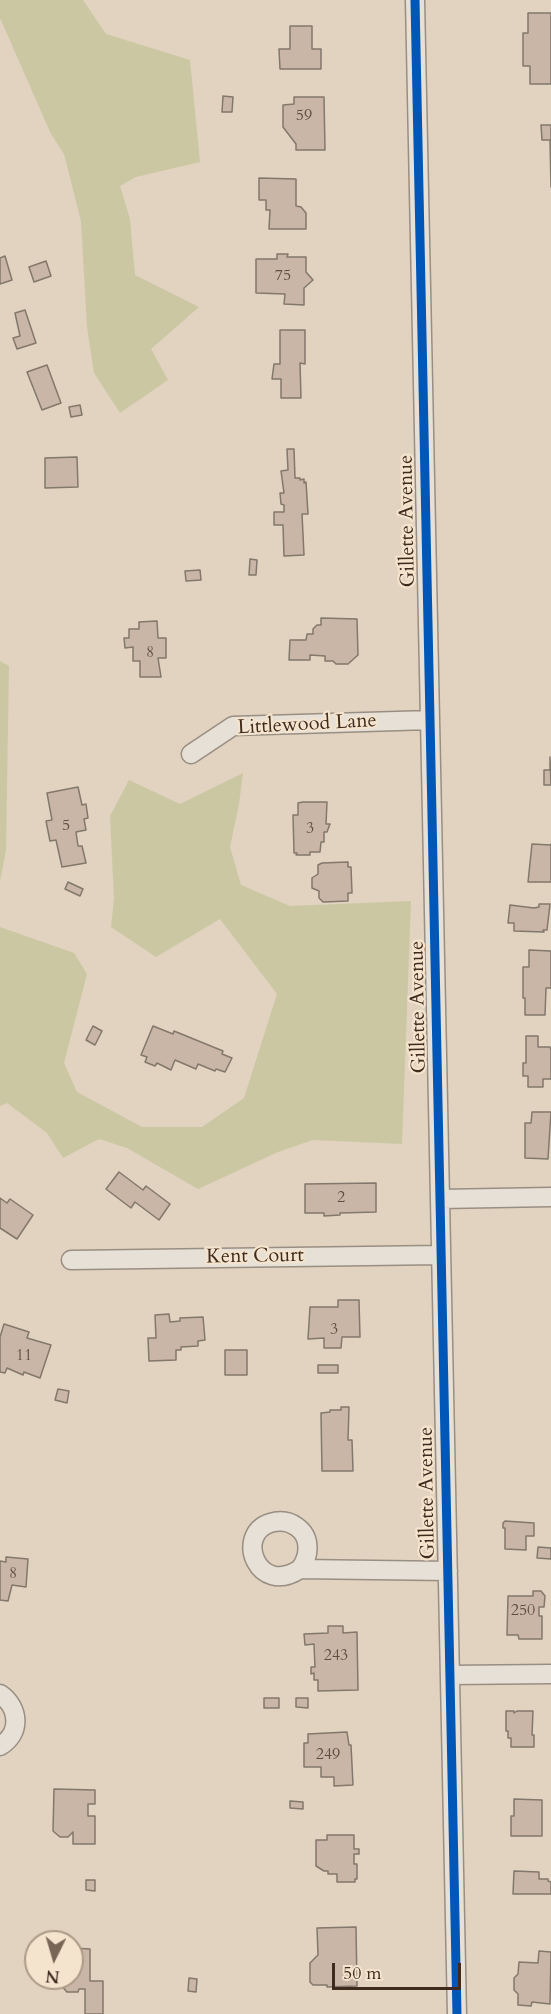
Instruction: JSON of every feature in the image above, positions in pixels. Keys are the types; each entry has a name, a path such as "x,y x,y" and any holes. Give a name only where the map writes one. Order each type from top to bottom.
{"street":[{"name":"Gillette Avenue","path":"415,0 457,2014"},
{"name":"Littlewood Lane","path":"191,754 233,726 430,720"},
{"path":"441,1199 551,1197"},
{"name":"Kent Court","path":"70,1260 440,1255"},
{"path":"300,1569 448,1571"},
{"path":"450,1675 551,1674"},
{"path":"0,1694 13,1708 16,1718 15,1728 10,1737 0,1746"}],"shaded area":[{"path":"0,0 83,0 106,34 190,60 200,162 136,177 120,186 130,219 135,275 199,307 151,349 168,380 120,413 94,373 87,327 81,221 64,154 51,134 0,18"},
{"path":"0,661 9,666 6,850 0,881"},
{"path":"243,773 230,847 241,885 290,906 411,901 402,1144 313,1140 278,1152 198,1189 127,1148 99,1139 63,1158 47,1133 7,1103 0,1106 0,927 74,953 87,974 64,1063 77,1092 142,1127 202,1127 244,1098 277,994 220,919 156,957 111,927 114,899 110,816 129,780 180,804"}],"building":[{"path":"528,13 551,13 551,84 530,84 530,66 523,66 523,33 528,33"},
{"path":"290,26 312,26 312,49 321,49 321,69 280,69 279,49 290,49"},
{"path":"223,96 233,97 232,112 222,112"},
{"path":"294,97 324,97 325,150 296,150 296,144 283,127 283,105 294,104"},
{"path":"541,125 551,125 551,187 550,140 542,140"},
{"path":"259,178 296,179 296,206 301,207 306,213 306,229 269,229 270,210 266,210 266,200 259,200"},
{"path":"277,254 288,254 287,257 306,257 306,272 313,280 304,288 304,305 284,304 285,294 256,293 256,259 277,259"},
{"path":"5,256 12,280 0,284 0,258"},
{"path":"46,261 51,276 34,282 29,267"},
{"path":"25,310 36,343 17,349 13,338 20,336 15,313"},
{"path":"280,330 305,330 305,364 300,363 301,398 281,398 281,379 272,379 274,364 280,364"},
{"path":"47,365 61,403 42,410 27,372"},
{"path":"80,405 82,415 71,417 69,407"},
{"path":"287,449 294,449 295,478 304,479 304,483 306,482 308,514 302,514 304,555 284,556 283,525 274,525 274,512 284,512 280,493 284,493 281,471 288,470"},
{"path":"77,457 78,487 45,488 45,458"},
{"path":"250,559 257,560 256,575 249,575"},
{"path":"200,570 201,580 186,581 185,571"},
{"path":"321,618 357,619 358,655 348,664 325,661 325,656 310,655 310,660 289,660 290,640 306,640 307,634 313,634 313,629 321,625"},
{"path":"157,621 158,638 166,638 166,658 158,658 161,677 140,677 140,661 133,661 133,647 125,648 124,638 129,638 129,629 139,629 139,622"},
{"path":"550,757 551,785 544,785 544,770 550,770"},
{"path":"78,787 82,805 86,804 88,818 84,819 86,830 76,832 78,846 82,846 86,863 62,867 56,840 50,841 46,821 52,820 47,793"},
{"path":"327,802 326,824 330,824 327,832 324,832 324,842 321,842 320,852 296,855 297,853 294,853 293,815 298,815 298,803"},
{"path":"532,844 551,845 551,882 528,882"},
{"path":"348,862 348,867 351,867 352,893 348,893 348,901 323,902 319,898 319,891 312,888 312,878 318,874 318,865"},
{"path":"68,882 83,889 80,896 65,889"},
{"path":"539,904 550,904 547,930 543,930 544,932 514,931 514,923 508,923 510,905 534,908 539,907"},
{"path":"529,950 551,951 551,988 546,988 545,1015 525,1015 523,967 529,967"},
{"path":"93,1026 102,1031 95,1045 86,1040"},
{"path":"153,1026 173,1034 174,1031 223,1051 222,1054 232,1058 225,1072 216,1069 215,1071 198,1064 196,1069 175,1060 171,1070 157,1063 155,1066 145,1062 147,1057 141,1055"},
{"path":"526,1036 538,1036 538,1047 550,1047 551,1050 551,1079 543,1079 543,1087 528,1087 528,1076 523,1076 523,1063 526,1063"},
{"path":"532,1112 551,1112 548,1159 525,1158 525,1123 531,1123"},
{"path":"119,1172 143,1190 146,1186 170,1204 159,1220 135,1202 131,1208 106,1189"},
{"path":"376,1183 376,1212 324,1216 324,1213 305,1213 305,1184"},
{"path":"0,1198 7,1203 10,1199 33,1215 17,1239 0,1228"},
{"path":"338,1300 359,1300 360,1337 342,1337 341,1348 324,1348 324,1338 308,1339 310,1307 338,1307"},
{"path":"169,1314 170,1322 180,1321 180,1318 203,1317 205,1340 198,1341 198,1346 181,1347 181,1350 176,1350 176,1360 149,1361 148,1338 156,1338 155,1315"},
{"path":"4,1324 29,1332 27,1338 51,1345 40,1378 24,1372 23,1375 7,1368 5,1373 0,1372 0,1337"},
{"path":"225,1350 247,1350 247,1375 225,1375"},
{"path":"318,1365 338,1365 338,1373 318,1373"},
{"path":"58,1389 69,1391 67,1403 55,1400"},
{"path":"341,1407 349,1407 348,1440 352,1440 353,1471 322,1471 321,1413 341,1410"},
{"path":"505,1521 534,1523 534,1536 526,1536 526,1550 505,1549 503,1523"},
{"path":"538,1547 551,1548 551,1559 537,1558"},
{"path":"6,1557 28,1559 26,1587 12,1585 8,1601 0,1600 0,1561 6,1562"},
{"path":"533,1591 541,1591 545,1596 544,1607 539,1607 539,1616 542,1616 542,1639 519,1639 518,1635 507,1635 508,1596 533,1596"},
{"path":"328,1626 343,1626 343,1633 357,1632 358,1690 318,1691 318,1680 314,1680 314,1673 311,1674 311,1667 315,1667 314,1644 305,1645 304,1634 328,1633"},
{"path":"264,1698 279,1698 279,1708 264,1708"},
{"path":"296,1698 308,1698 308,1708 296,1707"},
{"path":"506,1711 514,1711 514,1713 533,1711 534,1747 511,1747 511,1738 508,1738 508,1731 506,1731"},
{"path":"347,1732 349,1745 351,1745 353,1785 334,1786 334,1777 321,1777 321,1767 304,1767 304,1743 308,1743 308,1734"},
{"path":"54,1789 95,1790 95,1804 88,1804 88,1816 95,1816 95,1844 73,1844 73,1832 68,1837 60,1837 53,1831"},
{"path":"514,1799 542,1800 542,1836 511,1836"},
{"path":"290,1801 303,1802 303,1809 290,1808"},
{"path":"327,1835 354,1835 354,1849 359,1849 359,1854 354,1854 354,1864 357,1864 355,1882 337,1882 337,1874 328,1874 328,1871 316,1866 316,1840 327,1840"},
{"path":"514,1871 539,1872 539,1879 548,1879 551,1882 551,1894 513,1894"},
{"path":"86,1880 95,1880 95,1891 86,1890"},
{"path":"356,1927 357,1986 313,1985 310,1982 310,1963 318,1955 317,1928"},
{"path":"84,1949 90,1949 90,1981 103,1981 103,2014 85,2014"},
{"path":"539,1951 551,1952 550,2004 532,2002 531,2006 518,2005 514,1978 518,1974 519,1962 538,1963"},
{"path":"189,1978 197,1979 196,1992 188,1991"},
{"path":"65,1990 79,1990 78,1992"}],"cycle path":[{"path":"415,0 457,2014"}]}
